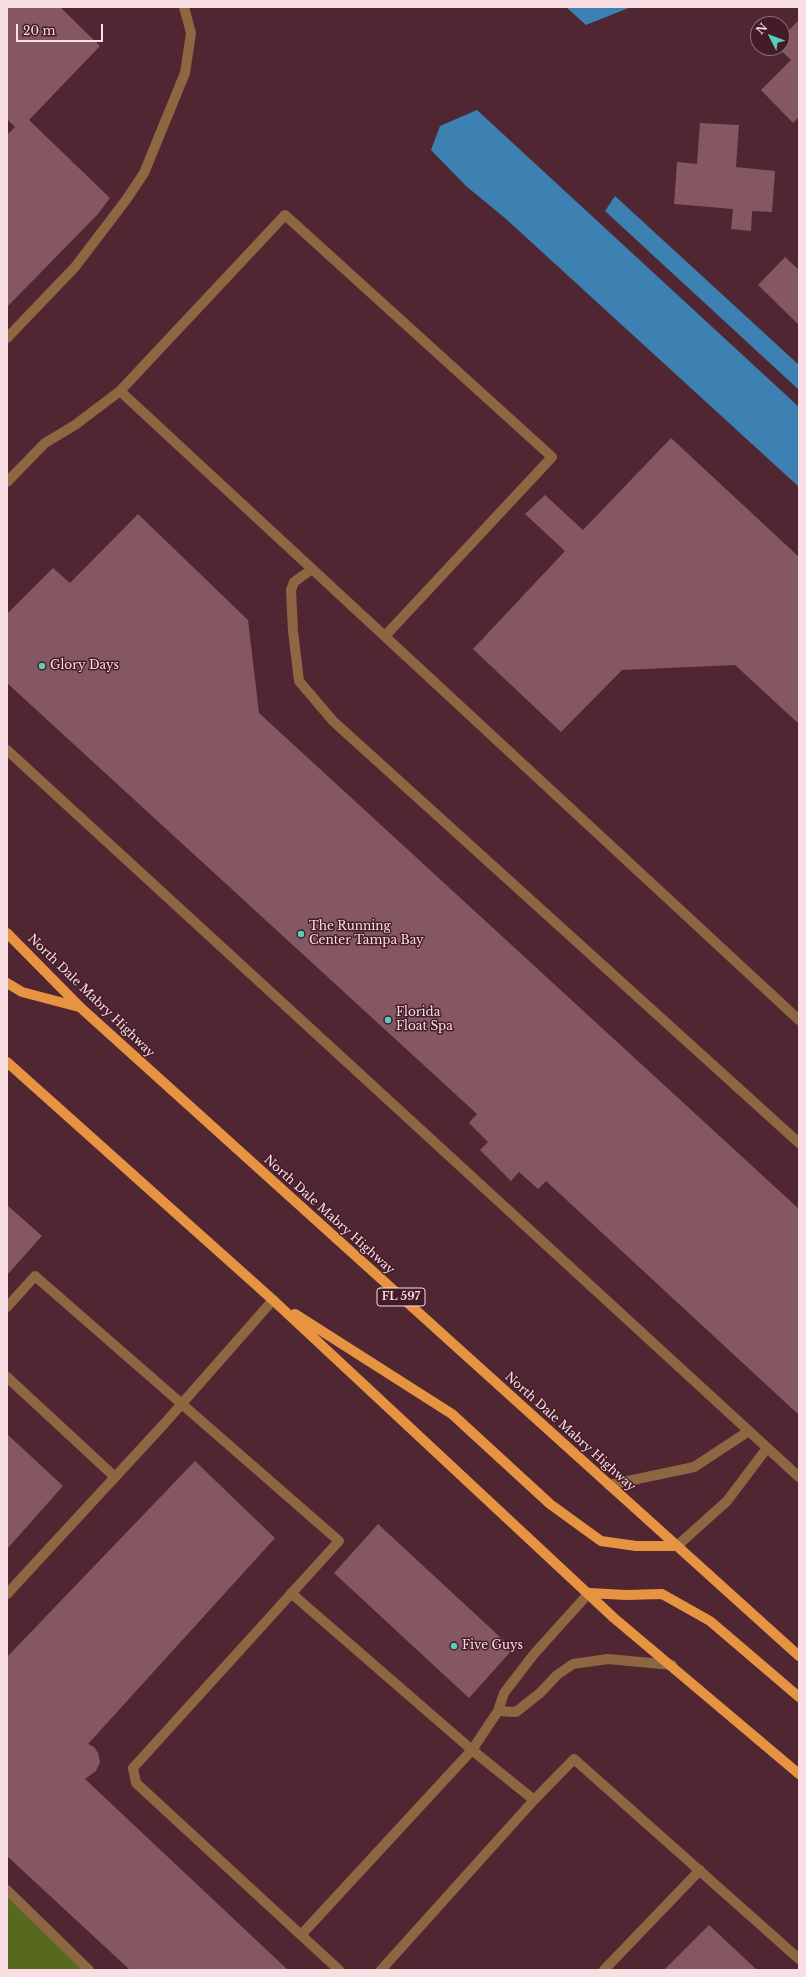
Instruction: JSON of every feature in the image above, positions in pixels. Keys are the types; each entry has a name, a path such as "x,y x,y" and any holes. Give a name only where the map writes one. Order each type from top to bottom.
{"main road":[{"name":"North Dale Mabry Highway","path":"7,933 81,1008 799,1656"},
{"path":"7,983 22,992 81,1008"},
{"path":"7,1062 273,1300 589,1593 614,1618 672,1665 799,1774"},
{"path":"273,1300 452,1414 550,1504 601,1541 636,1546 677,1546"},
{"path":"589,1593 626,1595 662,1594 710,1621 799,1697"}],"lane":[{"path":"7,338 75,267 126,200 144,172 185,73 190,34 184,7"},
{"path":"7,482 45,442 75,425 120,391 285,215 552,457 384,636"},
{"path":"120,391 799,1020"},
{"path":"312,569 294,582 291,590 293,632 299,681 333,721 799,1144"},
{"path":"7,750 799,1477"},
{"path":"7,1307 35,1276 339,1541 132,1768 136,1783 340,1970"},
{"path":"7,1594 182,1403 273,1300"},
{"path":"7,1377 115,1477"},
{"path":"609,1485 694,1467 749,1431"},
{"path":"677,1546 727,1501 767,1448"},
{"path":"291,1593 472,1750 534,1800"},
{"path":"301,1935 472,1750 498,1711 504,1693 534,1654 589,1593"},
{"path":"498,1711 516,1712 540,1693 557,1675 573,1664 608,1659 672,1665"},
{"path":"381,1970 534,1800 574,1758 799,1959"},
{"path":"604,1970 700,1870"},
{"path":"7,1890 89,1970"}],"green space":[{"path":"7,1890 89,1970 7,1970"}],"water":[{"path":"566,7 631,7 586,25"},
{"path":"477,110 799,407 799,487 506,219 466,186 431,150 440,126"},
{"path":"615,196 799,365 799,390 605,211"}],"building":[{"path":"7,7 60,7 100,46 29,120 110,198 98,214 7,307 7,135 15,127 7,119"},
{"path":"799,20 799,117 793,123 761,90 791,60 787,56 790,56 790,29"},
{"path":"700,123 739,125 736,167 775,171 772,212 752,211 751,231 731,229 733,209 674,204 677,162 697,164"},
{"path":"785,257 799,270 799,325 758,285"},
{"path":"671,438 799,557 799,724 735,665 622,670 561,732 473,649 565,551 525,514 545,495 583,530"},
{"path":"138,514 248,620 259,713 799,1209 799,1415 546,1181 538,1189 519,1172 511,1181 480,1150 488,1142 469,1123 477,1114 7,683 7,614 53,568 70,583"},
{"path":"7,1205 42,1236 7,1275"},
{"path":"7,1434 63,1486 7,1549"},
{"path":"195,1461 275,1538 88,1744 94,1747 98,1753 100,1762 96,1771 85,1779 288,1970 130,1970 7,1856 7,1657"},
{"path":"378,1524 513,1649 469,1698 334,1573"},
{"path":"709,1925 757,1970 664,1970"}],"place":[{"name":"Glory Days","path":"42,666"},
{"name":"The Running Center Tampa Bay","path":"301,934"},
{"name":"Florida Float Spa","path":"388,1020"},
{"name":"Five Guys","path":"454,1646"}]}
